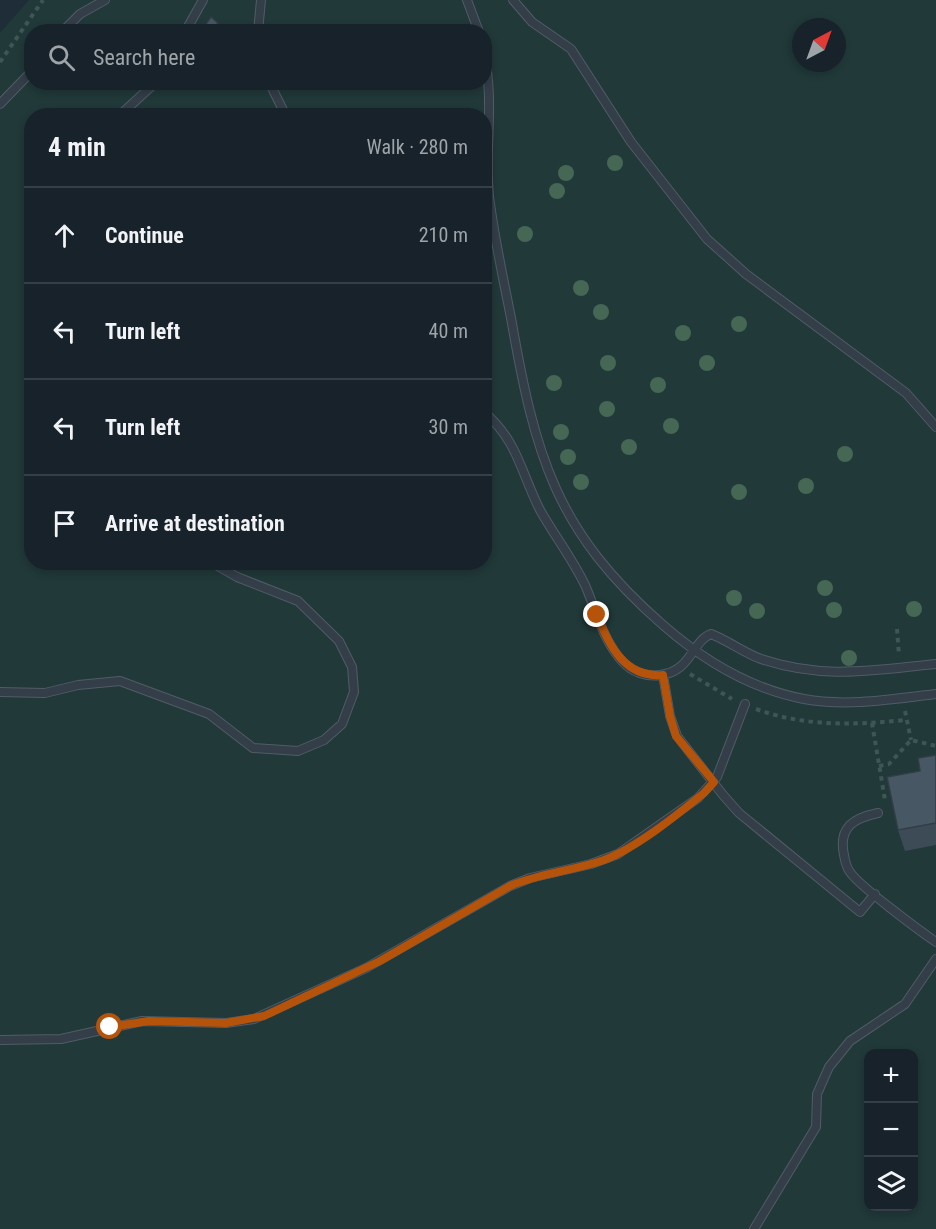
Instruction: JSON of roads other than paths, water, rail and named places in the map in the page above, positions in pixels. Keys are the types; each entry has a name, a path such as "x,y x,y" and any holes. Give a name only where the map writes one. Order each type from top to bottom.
{"lane":[{"path":"71,24 80,14 105,0"},
{"path":"190,24 203,0"},
{"path":"259,24 261,0"},
{"path":"467,0 476,24"},
{"path":"513,0 532,22 571,49 631,142 707,239 746,274 794,307 849,353 906,393 936,427"},
{"path":"0,104 24,79"},
{"path":"128,108 147,90"},
{"path":"273,90 282,108"},
{"path":"489,90 491,108"},
{"path":"492,213 524,392 538,448 567,513 601,562 641,606 695,652 756,685 806,699 858,702 936,694"},
{"path":"492,420 503,430 514,447 537,505 577,570 603,630 618,656 634,671 663,675 682,667 705,638 711,634 754,656 817,672 837,673 936,664"},
{"path":"0,692 45,693 120,681 209,714 253,748 291,752 324,740 342,724 354,692 352,667 339,641 298,601 237,578 224,570"},
{"path":"663,675 676,736 739,813 860,912 875,894"},
{"path":"0,1040 61,1038 142,1021 226,1023 264,1016 373,965 510,886 530,878 591,864 618,854 698,798 714,782 745,704"},
{"path":"878,813 852,821 842,838 848,870 936,942"},
{"path":"754,1229 816,1127 817,1094 829,1067 850,1041 905,1004 936,959"}]}
